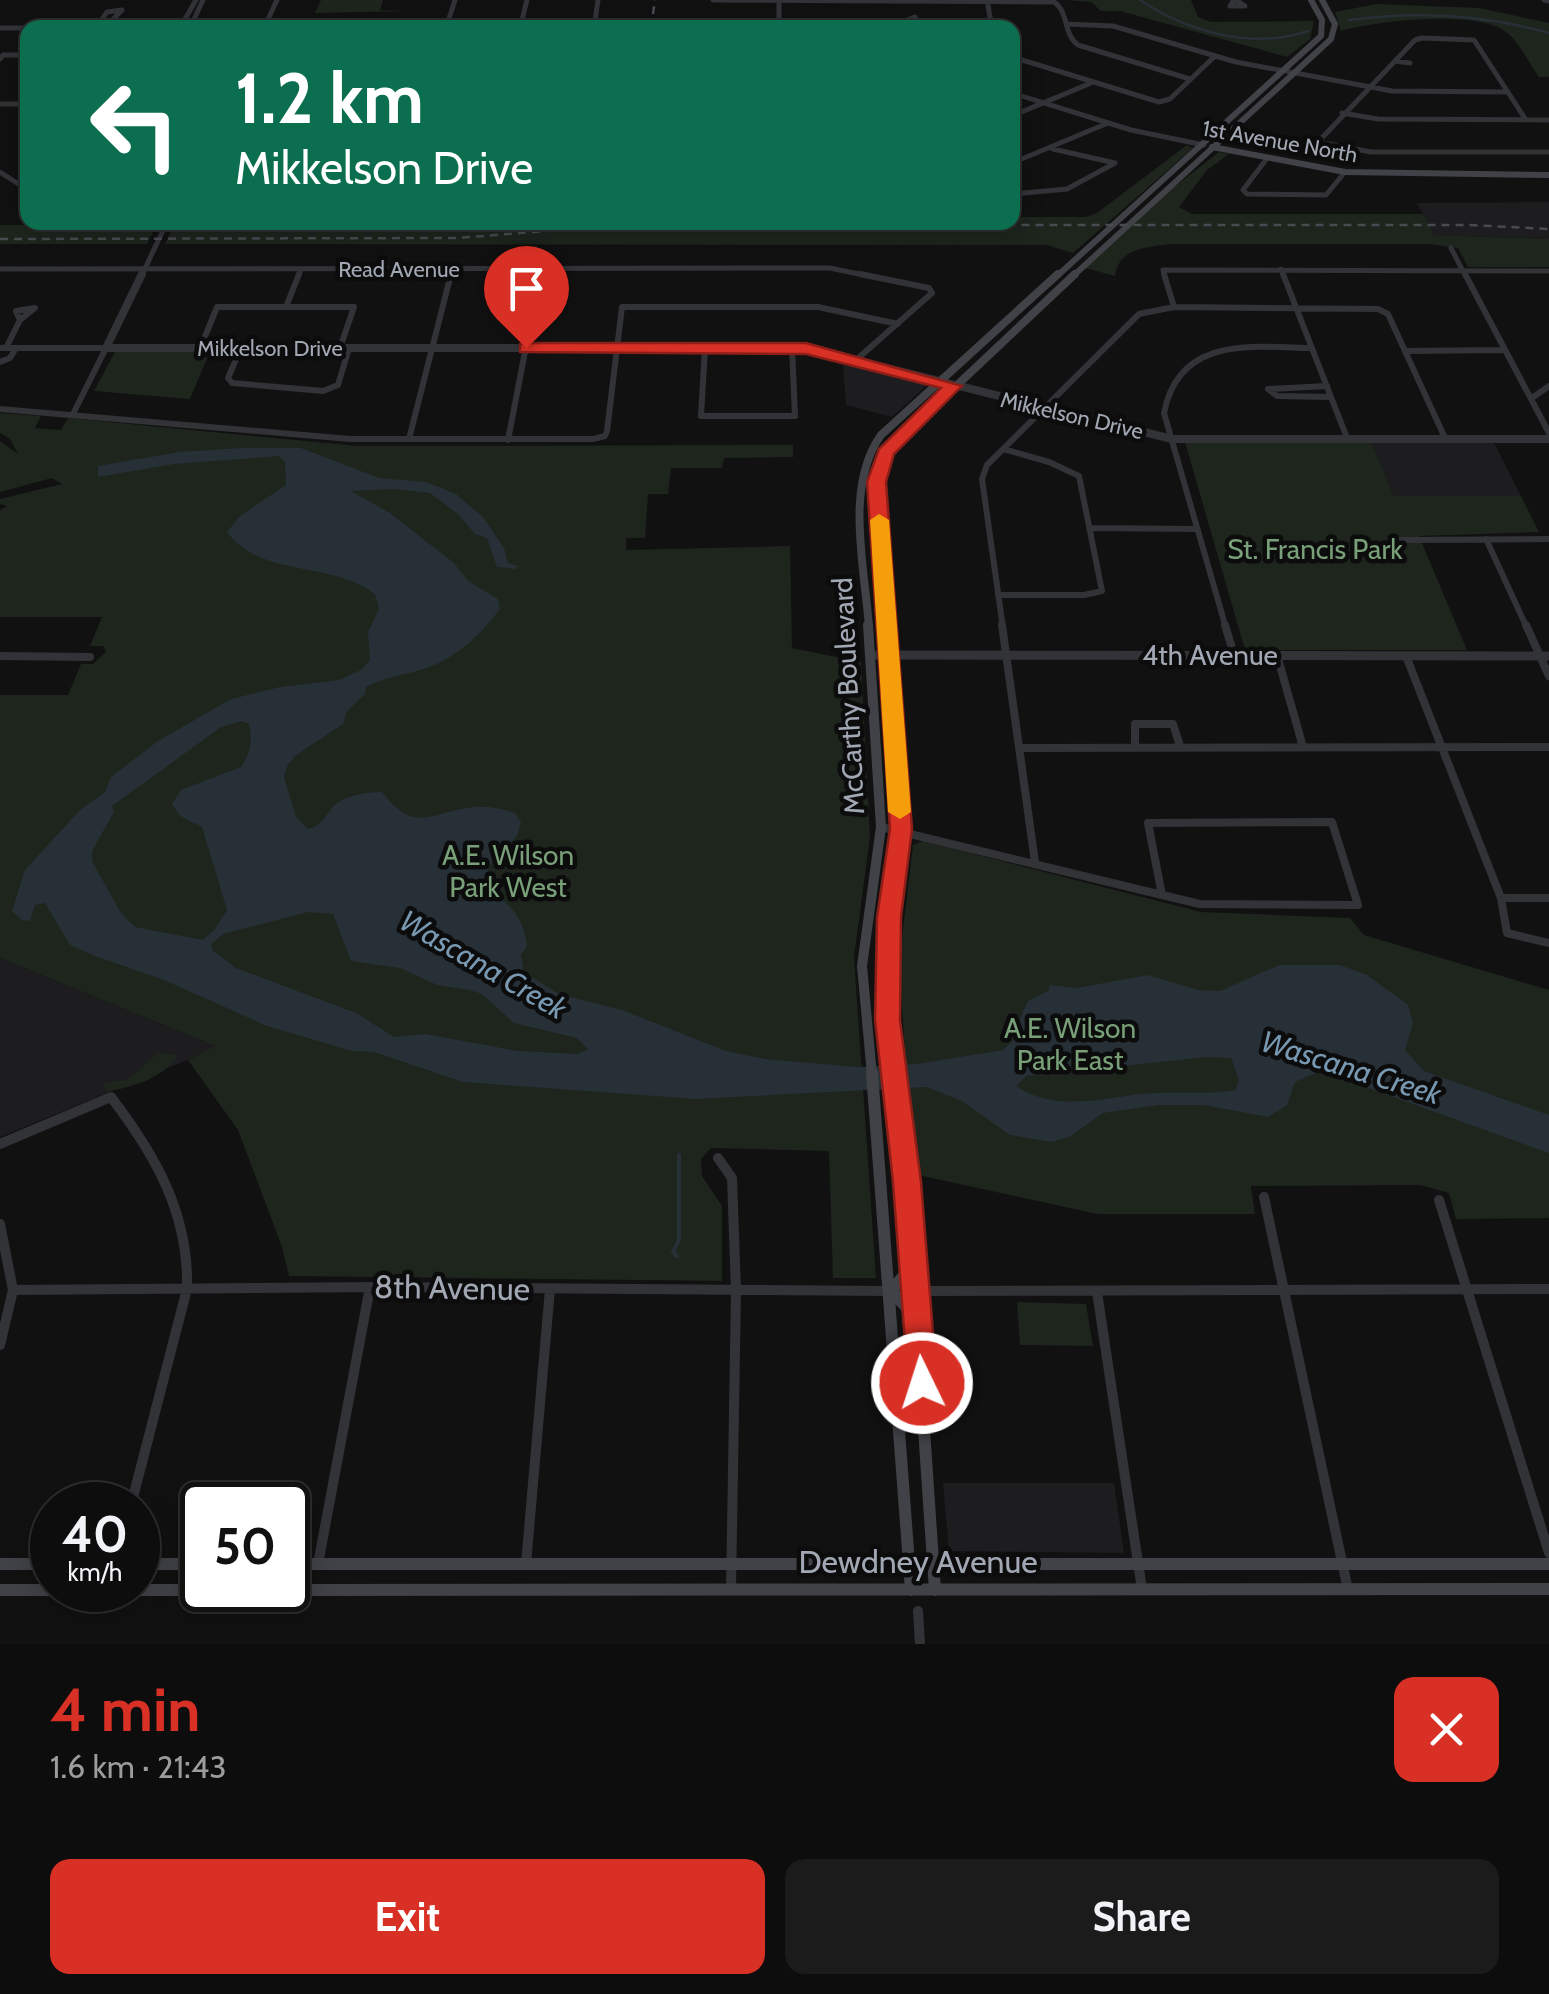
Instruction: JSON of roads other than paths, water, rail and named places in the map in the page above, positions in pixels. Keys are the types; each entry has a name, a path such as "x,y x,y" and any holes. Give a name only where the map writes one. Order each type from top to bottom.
{"main road":[{"name":"McCarthy Boulevard","path":"936,1590 914,1264 890,1052 886,964 901,829 877,482 885,452 1321,36 1322,22 1312,0"},
{"name":"McCarthy Boulevard","path":"911,1590 891,1291 862,966 881,827 860,479 865,456 881,435 940,382 1296,74 1331,39 1334,29 1322,0"},
{"name":"1st Avenue North","path":"1209,146 1345,172 1549,175"},
{"path":"914,1264 891,1291 918,1320"},
{"path":"0,1564 30,1564"},
{"name":"Dewdney Avenue","path":"310,1564 1549,1564"},
{"name":"Dewdney Avenue","path":"310,1590 1549,1589"},
{"path":"0,1590 30,1590"}],"street":[{"path":"713,0 1054,2 1060,6 1070,40 1078,45 1190,79"},
{"path":"779,2 779,20"},
{"path":"914,2 916,17"},
{"path":"102,20 107,12 122,10 113,20"},
{"path":"1066,24 1113,26 1215,56 1369,87 1406,92 1508,92"},
{"path":"1526,120 1474,40 1422,38 1394,60 1318,142 1346,150 1549,152"},
{"path":"1020,60 1159,102 1170,99 1215,56"},
{"path":"1394,60 1410,63"},
{"path":"1020,113 1092,82"},
{"name":"1st Avenue North","path":"1020,95 1108,123 1209,146"},
{"path":"1342,114 1378,119 1549,120"},
{"path":"1020,160 1108,123"},
{"path":"1020,194 1066,192 1115,162 1053,149"},
{"path":"1400,152 1412,175"},
{"path":"1268,158 1243,190 1248,194 1326,194 1345,172"},
{"path":"73,414 163,230"},
{"path":"1451,248 1549,436"},
{"name":"Read Avenue","path":"0,269 830,268 929,288 932,296 856,360"},
{"path":"286,307 302,269"},
{"path":"409,439 452,269"},
{"path":"508,440 541,269"},
{"path":"1280,269 1347,438"},
{"path":"1174,307 1164,270 1549,272"},
{"path":"200,348 217,308 354,307 338,385 323,391 232,383 228,378 241,348"},
{"path":"0,409 350,439 593,440 605,436 622,308 818,307 898,324"},
{"path":"1034,862 982,479 987,465 1128,322 1139,314 1174,307 1378,309 1388,314 1445,438"},
{"path":"3,348 20,320"},
{"name":"Mikkelson Drive","path":"3,348 792,348 856,360 1172,439 1549,436"},
{"path":"0,362 10,358 16,348"},
{"path":"705,348 701,416 795,416 792,348"},
{"path":"1234,655 1164,414 1165,397 1184,373 1215,350 1312,348"},
{"path":"1405,351 1505,350"},
{"path":"1327,386 1268,388 1278,396 1331,397"},
{"path":"1532,398 1549,386"},
{"path":"998,595 1084,595 1102,591 1080,476 1049,462 1003,450"},
{"path":"1091,528 1197,529"},
{"path":"1400,540 1549,539"},
{"path":"1486,540 1545,656 1549,676"},
{"name":"4th Avenue","path":"870,655 1545,656"},
{"path":"1278,655 1303,747"},
{"path":"0,656 90,657"},
{"path":"1406,656 1501,898 1507,933 1549,943"},
{"path":"1136,746 1135,724 1152,722 1173,724 1180,746"},
{"path":"1021,748 1549,747"},
{"path":"881,827 901,829 1162,895 1200,904 1358,905 1332,822 1148,823 1162,895"},
{"path":"1501,898 1549,898"},
{"path":"0,1144 112,1097 150,1147 168,1184 190,1258 188,1289 137,1482"},
{"path":"718,1158 732,1178 736,1291 731,1589"},
{"path":"1264,1196 1348,1590"},
{"path":"1439,1200 1549,1553"},
{"path":"0,1224 13,1290 0,1345"},
{"path":"318,1564 370,1287"},
{"name":"8th Avenue","path":"13,1290 370,1287 891,1291"},
{"path":"526,1564 550,1288"},
{"path":"916,1291 1549,1290"},
{"path":"1097,1292 1142,1589"},
{"path":"918,1611 920,1644"}],"water":[{"name":"Wascana Creek","path":"301,448 379,478 426,482 456,494 484,518 504,548 508,563 518,566 497,567 487,538 475,534 459,515 430,493 394,489 351,491 390,513 454,563 468,581 498,599 500,609 449,658 366,687 365,694 347,711 343,724 296,755 284,777 296,817 308,829 320,823 343,800 376,792 382,792 393,805 413,817 480,807 515,813 521,822 517,836 488,867 488,888 509,906 523,927 527,946 521,955 524,972 559,994 622,1010 726,1051 765,1059 858,1067 917,1064 1003,1050 1019,1034 1017,1025 1028,1001 1048,991 1050,985 1077,988 1148,975 1198,990 1220,991 1279,965 1340,965 1367,975 1408,1005 1413,1023 1405,1050 1424,1071 1549,1115 1549,1153 1321,1071 1295,1082 1287,1105 1268,1117 1204,1105 1159,1105 1103,1113 1071,1136 1052,1142 1010,1135 962,1101 926,1087 696,1099 463,1082 374,1052 352,1051 267,1026 164,980 70,945 45,903 35,905 30,921 22,920 12,911 25,870 79,811 105,792 111,777 158,741 231,699 280,687 339,680 361,670 370,660 368,632 379,609 375,594 338,577 259,557 227,532 240,516 286,485 285,462 279,456 174,464 98,477 98,466 180,452","holes":["242,721 249,724 251,741 241,767 181,790 172,804 180,816 202,827 227,910 203,940 135,927 121,913 92,861 92,851 114,812 112,806 221,727","308,912 333,914 351,961 400,968 437,985 482,994 514,1023 577,1038 588,1049 577,1054 518,1051 425,1034 394,1037 356,1013 236,968 213,951 211,944 223,934","1207,1057 1231,1058 1239,1080 1235,1090 1067,1101 1050,1100 1016,1086 1026,1076"]}],"waterway":[{"path":"1140,0 1179,21 1221,35 1265,39 1308,31"},
{"path":"1349,20 1450,16 1549,33"},
{"path":"677,1256 673,1252 679,1240 679,1155"}],"railway":[{"path":"652,20 655,0"},
{"path":"1020,225 1470,225 1549,229"},
{"path":"0,239 457,238 559,230"}],"park label":[{"name":"St. Francis Park","path":"1315,549"},
{"name":"A.E. Wilson Park West","path":"508,871"},
{"name":"A.E. Wilson Park East","path":"1070,1044"}]}
